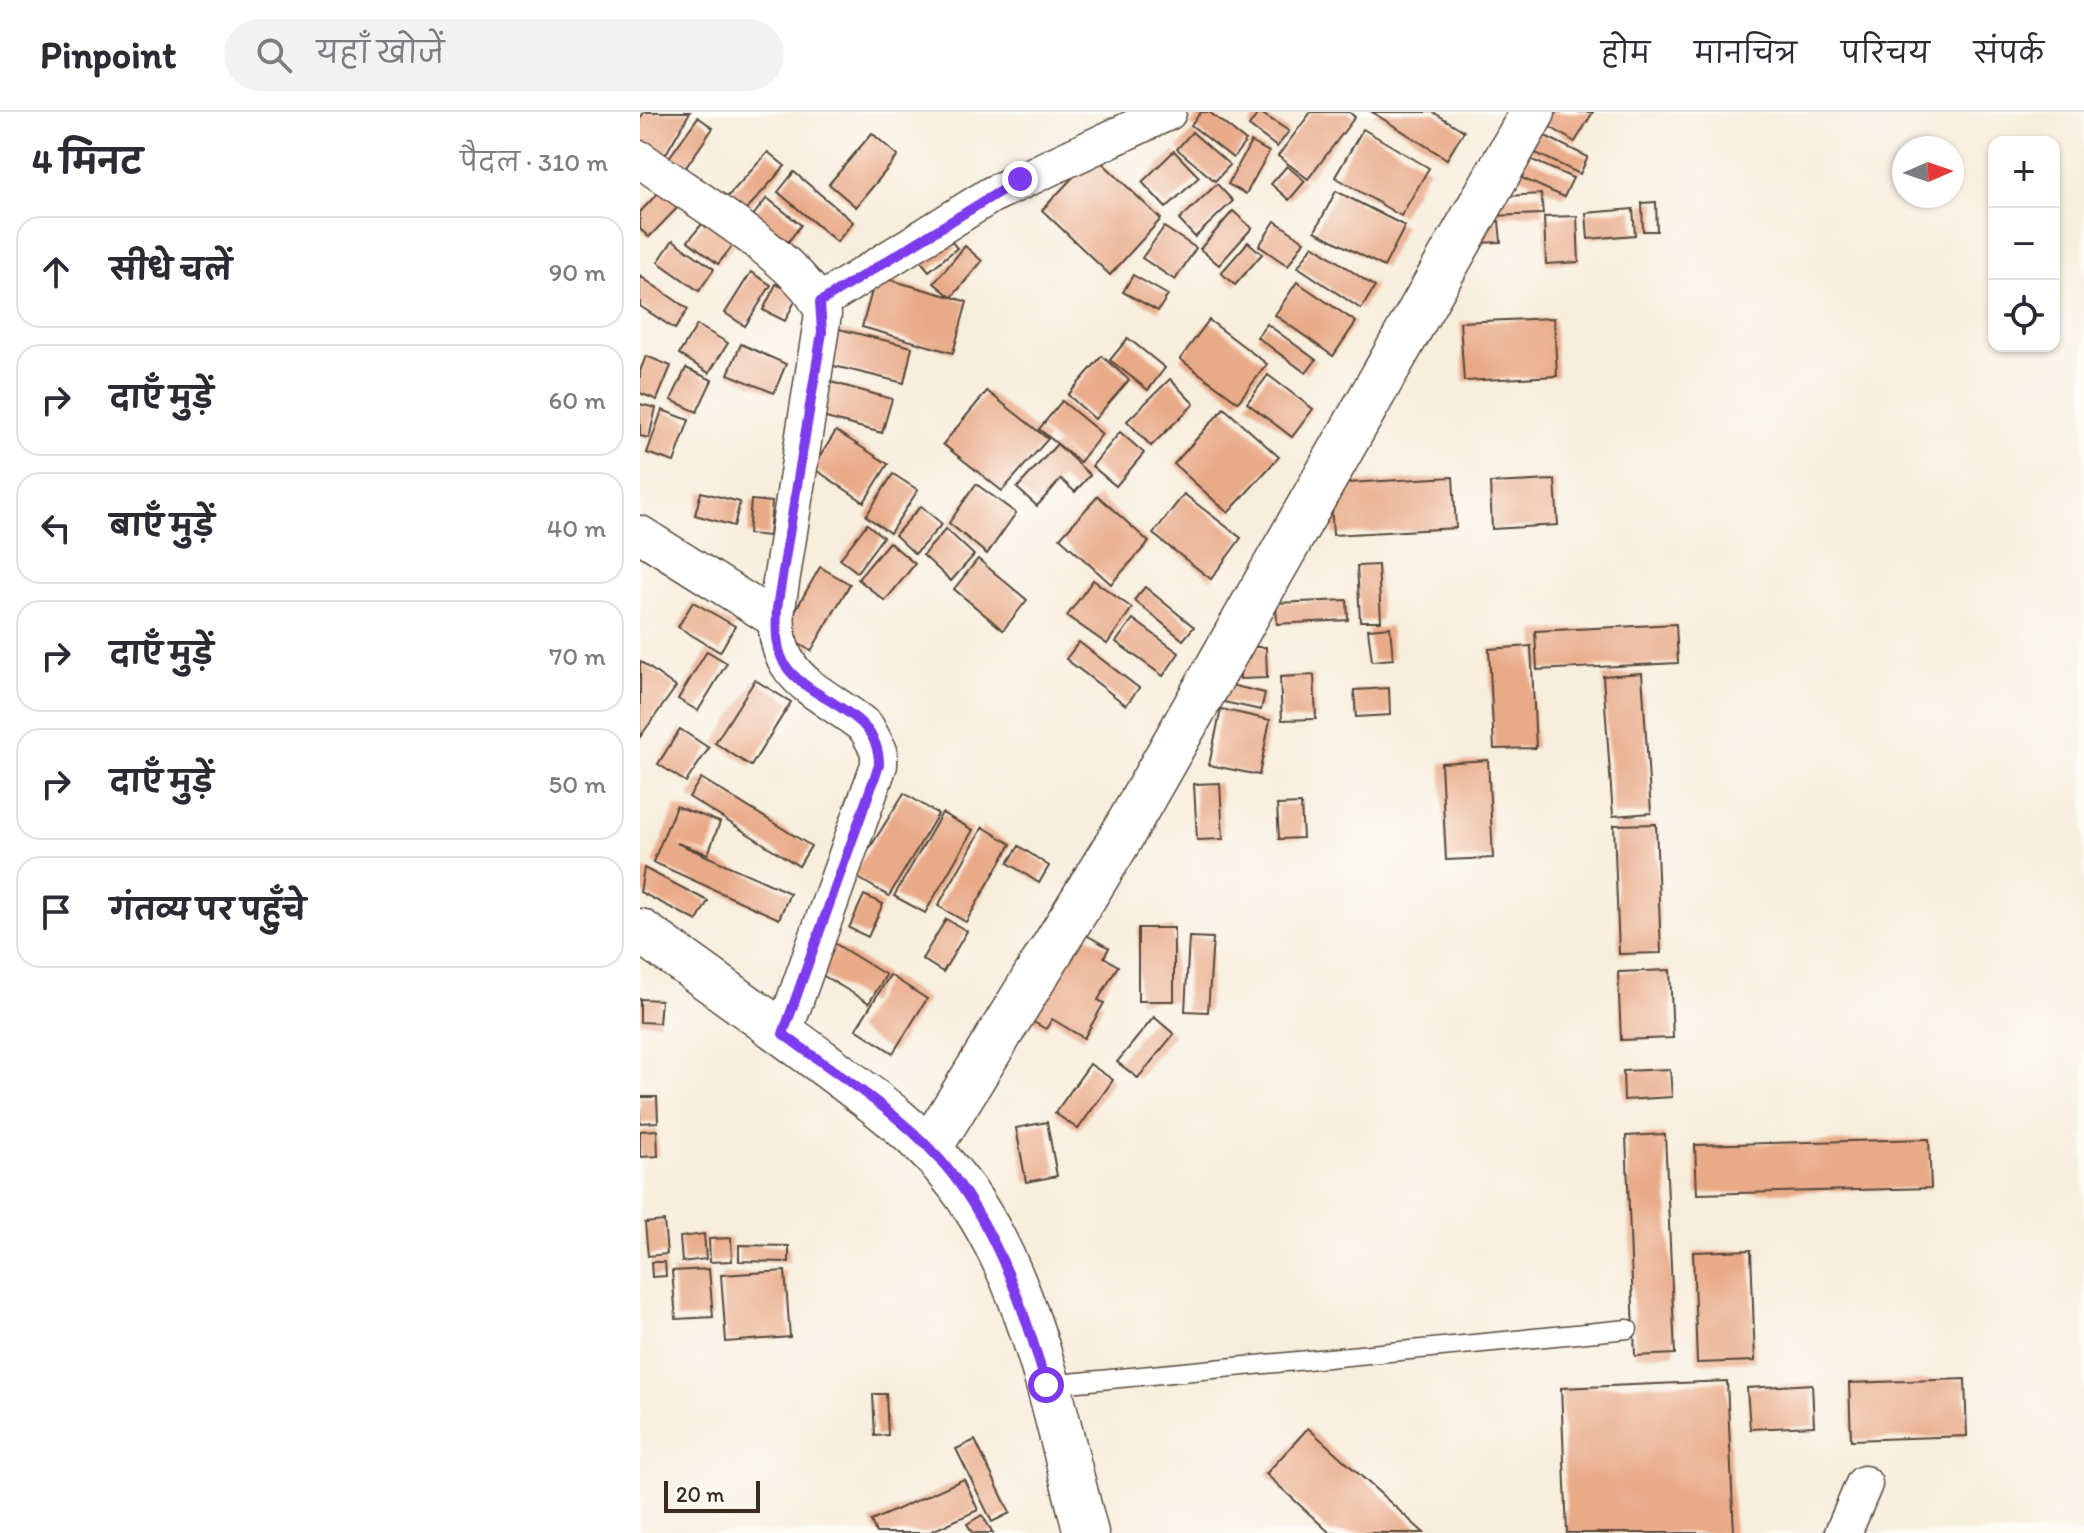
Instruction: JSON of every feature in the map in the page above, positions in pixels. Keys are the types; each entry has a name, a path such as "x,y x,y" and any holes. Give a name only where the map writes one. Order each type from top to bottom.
{"street":[{"path":"820,302 1001,190 1168,112"},
{"path":"929,1149 1120,839 1533,112"},
{"path":"640,159 779,259 820,302 822,332 776,620 780,652 788,669 866,727 879,751 875,781 783,1034"},
{"path":"643,542 776,620"},
{"path":"640,931 896,1118 951,1174 982,1221 1008,1273 1046,1385 1086,1533"},
{"path":"1843,1533 1864,1484"}],"lane":[{"path":"1046,1385 1628,1329"}],"building":[{"path":"644,112 690,112 660,164 640,152 640,119"},
{"path":"1201,112 1209,112 1246,141 1233,158 1191,125"},
{"path":"1259,112 1289,131 1277,147 1249,126"},
{"path":"1311,112 1349,112 1355,117 1308,179 1278,156"},
{"path":"1372,112 1433,112 1464,131 1447,159"},
{"path":"1545,112 1593,112 1575,142 1540,121"},
{"path":"698,117 713,128 682,173 666,162"},
{"path":"1363,129 1429,168 1401,216 1335,177"},
{"path":"1533,130 1588,157 1580,174 1525,148"},
{"path":"1192,132 1230,165 1215,181 1177,149"},
{"path":"872,133 898,156 856,207 829,184"},
{"path":"1251,142 1269,152 1246,194 1228,184"},
{"path":"1174,151 1199,177 1166,208 1142,182"},
{"path":"768,152 785,166 739,218 722,203"},
{"path":"1094,155 1161,219 1110,275 1042,210"},
{"path":"1521,155 1573,178 1564,197 1513,174"},
{"path":"1287,166 1305,181 1289,200 1271,184"},
{"path":"794,172 853,222 837,242 778,192"},
{"path":"1217,184 1233,201 1195,237 1179,220"},
{"path":"662,189 680,205 649,237 640,229 640,212"},
{"path":"1336,191 1405,226 1384,267 1315,231"},
{"path":"1541,194 1543,214 1493,216 1492,197"},
{"path":"767,198 801,225 779,254 744,227"},
{"path":"1656,202 1657,231 1643,231 1642,203"},
{"path":"1633,209 1635,235 1588,239 1586,213"},
{"path":"1233,211 1252,228 1219,265 1200,249"},
{"path":"1577,216 1579,262 1546,264 1544,217"},
{"path":"706,219 735,243 718,264 688,241"},
{"path":"1275,221 1304,241 1288,266 1259,246"},
{"path":"1499,221 1501,242 1474,243 1473,223"},
{"path":"1164,227 1196,248 1175,280 1142,258"},
{"path":"943,231 957,248 929,271 915,254"},
{"path":"673,240 714,269 699,291 658,262"},
{"path":"1248,242 1262,254 1235,285 1221,273"},
{"path":"1313,245 1375,287 1361,309 1298,267"},
{"path":"965,246 982,261 952,297 967,302 953,353 862,327 876,276 951,297 934,283"},
{"path":"751,272 771,285 745,326 725,313"},
{"path":"1133,275 1168,295 1158,311 1123,292"},
{"path":"640,276 688,309 675,329 640,306"},
{"path":"1297,282 1356,322 1333,356 1275,315"},
{"path":"776,284 798,295 785,321 763,310"},
{"path":"1554,318 1557,376 1464,381 1460,322"},
{"path":"1209,320 1267,364 1238,402 1180,359"},
{"path":"1267,324 1316,360 1306,373 1257,337"},
{"path":"697,325 728,343 709,373 679,354"},
{"path":"839,329 912,347 904,383 830,365"},
{"path":"1128,338 1165,368 1148,390 1110,360"},
{"path":"741,344 786,364 774,393 728,374"},
{"path":"646,356 671,366 657,400 640,393 640,371"},
{"path":"1102,356 1129,380 1095,419 1068,395"},
{"path":"686,368 712,380 697,412 671,400"},
{"path":"1268,375 1313,409 1292,437 1247,403"},
{"path":"1170,379 1194,404 1151,446 1127,421"},
{"path":"831,382 892,399 882,433 822,417"},
{"path":"987,391 1048,439 1002,491 943,444"},
{"path":"1062,401 1102,434 1080,462 1039,429"},
{"path":"640,404 656,408 649,438 640,436"},
{"path":"1224,408 1279,457 1228,513 1174,464"},
{"path":"662,410 689,420 674,462 647,453"},
{"path":"836,431 888,464 864,502 813,468"},
{"path":"1120,432 1144,453 1116,486 1092,466"},
{"path":"1057,444 1090,475 1075,492 1061,479 1037,506 1017,488"},
{"path":"893,474 918,490 890,533 866,516"},
{"path":"1453,477 1456,528 1333,535 1330,484"},
{"path":"1555,480 1558,525 1492,529 1490,483"},
{"path":"976,484 1016,513 987,554 949,523"},
{"path":"701,492 740,502 734,526 695,515"},
{"path":"1184,494 1241,538 1211,579 1153,534"},
{"path":"1098,496 1149,542 1111,584 1060,538"},
{"path":"751,500 772,502 769,536 748,534"},
{"path":"921,506 942,524 915,554 895,535"},
{"path":"867,524 883,537 857,572 840,559"},
{"path":"946,529 974,555 951,581 923,555"},
{"path":"889,542 915,564 885,601 858,579"},
{"path":"978,559 1027,600 1003,630 954,589"},
{"path":"1378,565 1381,621 1360,621 1357,566"},
{"path":"820,567 850,584 811,651 782,634"},
{"path":"1093,580 1132,608 1107,644 1067,616"},
{"path":"1145,587 1194,627 1183,640 1134,600"},
{"path":"1347,600 1348,620 1277,624 1276,603"},
{"path":"693,602 735,626 720,652 678,627"},
{"path":"1133,619 1179,653 1163,676 1116,642"},
{"path":"1676,624 1678,663 1537,670 1535,631"},
{"path":"1390,627 1393,659 1372,661 1368,629"},
{"path":"1079,642 1139,688 1126,705 1066,659"},
{"path":"1531,646 1536,748 1494,749 1489,649"},
{"path":"1240,647 1266,647 1267,678 1240,679"},
{"path":"707,651 727,663 698,711 678,699"},
{"path":"640,661 676,687 640,737"},
{"path":"1642,673 1651,813 1613,816 1603,676"},
{"path":"1314,675 1316,719 1282,720 1280,677"},
{"path":"755,680 791,702 751,766 715,743"},
{"path":"1222,683 1265,693 1261,710 1219,701"},
{"path":"1389,688 1390,715 1356,717 1354,690"},
{"path":"1221,709 1270,720 1259,775 1209,765"},
{"path":"680,729 709,748 686,782 658,764"},
{"path":"1488,760 1493,858 1446,860 1441,763"},
{"path":"701,778 811,846 799,866 689,797"},
{"path":"1220,783 1223,839 1197,840 1194,784"},
{"path":"904,793 938,814 889,896 853,875"},
{"path":"1301,804 1303,838 1279,839 1277,805"},
{"path":"676,806 720,822 708,854 677,843 790,893 779,919 653,862"},
{"path":"942,813 973,830 925,913 894,896"},
{"path":"1656,824 1661,953 1619,954 1614,825"},
{"path":"983,827 1011,844 966,922 938,906"},
{"path":"1019,846 1049,866 1039,883 1008,863"},
{"path":"644,868 708,901 697,921 640,892"},
{"path":"864,895 883,904 868,937 849,928"},
{"path":"946,919 967,931 943,972 922,959"},
{"path":"1138,928 1174,928 1174,1001 1138,1001"},
{"path":"1081,932 1109,948 1104,957 1118,966 1098,1000 1104,1003 1084,1038 1052,1019 1046,1029 1030,1020"},
{"path":"1189,937 1213,938 1208,1012 1185,1011"},
{"path":"826,938 886,975 869,1003 809,967"},
{"path":"1670,970 1673,1038 1621,1040 1618,972"},
{"path":"890,975 927,999 893,1053 856,1029"},
{"path":"640,999 661,1000 659,1023 640,1022"},
{"path":"1154,1017 1174,1034 1138,1078 1117,1062"},
{"path":"1090,1064 1113,1080 1078,1129 1055,1113"},
{"path":"1670,1069 1672,1097 1624,1100 1623,1071"},
{"path":"640,1097 657,1097 658,1122 640,1123"},
{"path":"1047,1122 1057,1176 1026,1182 1016,1128"},
{"path":"657,1130 658,1156 640,1157 640,1131"},
{"path":"1665,1134 1675,1354 1635,1356 1626,1136"},
{"path":"1929,1139 1931,1188 1697,1194 1695,1145"},
{"path":"664,1221 667,1254 648,1256 645,1223"},
{"path":"704,1234 706,1259 682,1262 680,1237"},
{"path":"731,1238 732,1261 710,1262 709,1239"},
{"path":"739,1245 789,1246 789,1262 739,1261"},
{"path":"1751,1250 1755,1361 1697,1363 1693,1252"},
{"path":"651,1262 665,1262 666,1276 652,1277"},
{"path":"709,1269 713,1317 676,1319 672,1271"},
{"path":"785,1271 790,1337 726,1342 721,1275"},
{"path":"1965,1379 1967,1436 1851,1440 1849,1383"},
{"path":"1727,1381 1734,1533 1567,1533 1561,1388"},
{"path":"1812,1384 1814,1426 1750,1429 1747,1388"},
{"path":"873,1394 886,1394 888,1435 875,1436"},
{"path":"1308,1428 1424,1533 1330,1533 1266,1474"},
{"path":"975,1440 1010,1513 992,1522 956,1449"},
{"path":"964,1479 978,1510 928,1533 876,1533 871,1521"},
{"path":"982,1515 993,1533 973,1533 967,1524"}],"route":[{"path":"1020,179 820,302 822,332 777,608 777,636 788,669 855,718 875,737 879,765 783,1034 896,1118 951,1174 982,1221 1008,1273 1046,1385"}]}
